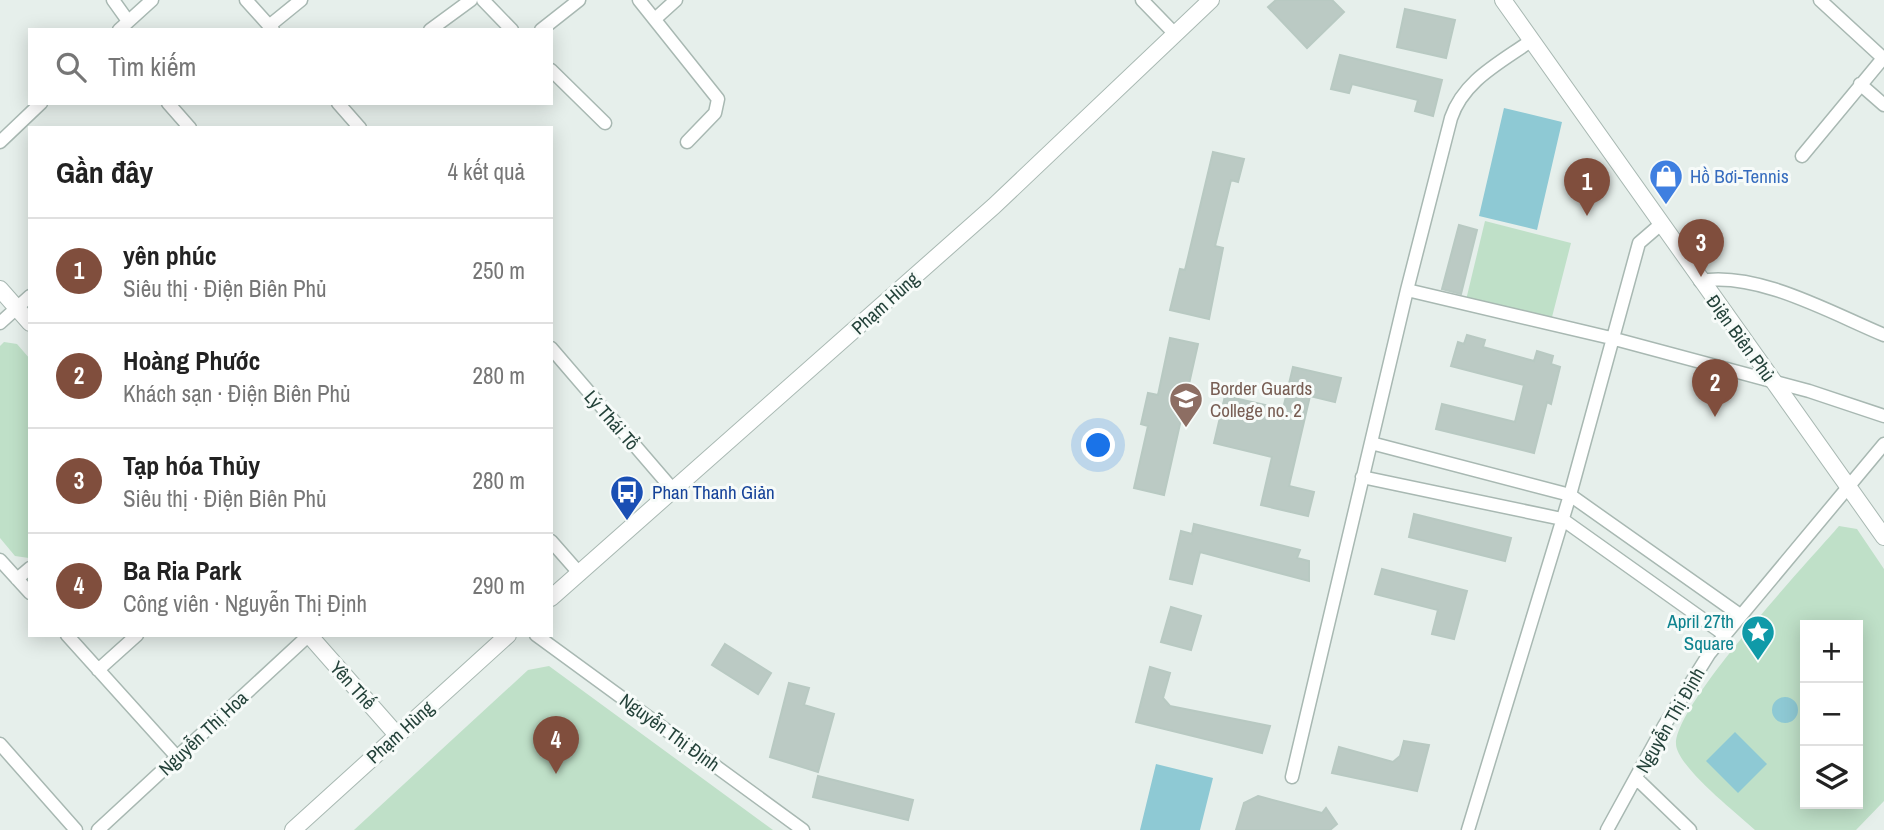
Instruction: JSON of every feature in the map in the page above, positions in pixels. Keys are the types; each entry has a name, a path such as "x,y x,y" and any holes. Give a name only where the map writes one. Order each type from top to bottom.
{"street":[{"path":"113,0 124,25 152,0"},
{"path":"246,0 271,28 301,0"},
{"path":"433,28 471,0"},
{"path":"483,0 510,28"},
{"path":"544,28 579,0"},
{"path":"639,0 718,99 715,113 687,142"},
{"path":"655,19 676,0"},
{"path":"1142,0 1175,34"},
{"name":"Phạm Hùng","path":"553,596 994,206 1211,0"},
{"name":"Điện Biên Phủ","path":"1503,0 1884,537"},
{"path":"1802,156 1884,57 1820,0"},
{"path":"1292,777 1407,290 1455,105 1470,84 1532,40"},
{"path":"553,72 605,123"},
{"path":"1860,84 1884,105"},
{"path":"0,142 39,105"},
{"path":"170,105 188,126"},
{"path":"340,105 358,126"},
{"path":"1468,830 1570,495 1639,243 1661,224"},
{"path":"1700,281 1721,277 1754,284 1884,335"},
{"path":"0,289 28,321"},
{"path":"1407,290 1611,338 1809,391 1884,416"},
{"path":"0,324 28,298"},
{"name":"Lý Thái Tổ","path":"553,350 674,491"},
{"path":"1371,443 1570,495 1740,615"},
{"name":"Nguyễn Thị Định","path":"1607,830 1664,726 1709,654 1884,444"},
{"path":"1362,477 1562,519 1725,635"},
{"path":"553,543 580,574"},
{"path":"0,560 28,591"},
{"path":"17,579 28,570"},
{"path":"69,637 177,757"},
{"path":"99,670 135,637"},
{"name":"Nguyễn Thị Hoa","path":"98,830 307,637"},
{"name":"Yên Thế","path":"311,637 397,735"},
{"name":"Phạm Hùng","path":"293,830 506,637"},
{"name":"Nguyễn Thị Định","path":"539,637 803,830"},
{"path":"0,744 76,830"},
{"path":"1636,778 1690,830"}],"green space":[{"path":"1485,221 1571,243 1551,321 1466,300"},
{"path":"4,342 17,344 28,357 28,558 15,556 0,538 0,346"},
{"name":"April 27th Square","path":"1839,526 1857,529 1884,569 1884,801 1856,830 1755,830 1697,777 1679,754 1676,744 1681,725 1697,698 1774,600"},
{"path":"549,666 773,830 354,830 528,670"}],"water":[{"path":"1504,108 1562,122 1537,230 1479,216"},
{"path":"1785,697 1794,701 1798,710 1794,719 1785,723 1776,719 1772,710 1776,701"},
{"path":"1735,732 1767,764 1738,793 1706,761"},
{"path":"1156,764 1213,778 1200,830 1140,830"}],"building":[{"path":"1276,0 1332,0 1344,12 1307,48 1268,7"},
{"path":"1405,9 1455,20 1446,58 1397,47"},
{"path":"1340,55 1442,80 1433,116 1415,111 1418,100 1352,84 1349,93 1331,89"},
{"path":"1213,152 1244,159 1238,182 1231,180 1215,246 1223,248 1209,319 1170,310 1180,269 1185,270"},
{"path":"1459,225 1477,230 1461,294 1442,289"},
{"path":"1467,335 1485,340 1483,347 1534,361 1537,351 1553,356 1551,364 1560,367 1551,404 1547,402 1534,453 1436,429 1442,404 1515,422 1524,385 1451,366 1458,342 1464,344"},
{"path":"1170,338 1198,344 1164,495 1134,488 1148,426 1141,424 1148,393 1158,395"},
{"path":"1293,367 1341,378 1335,402 1310,396 1289,486 1314,492 1308,516 1261,505 1272,457 1214,443 1225,396 1283,409"},
{"path":"1414,514 1511,538 1505,561 1409,537"},
{"path":"1194,524 1300,550 1297,558 1309,561 1309,581 1200,552 1192,584 1170,579 1181,531 1192,534"},
{"path":"1382,569 1467,591 1454,639 1432,634 1438,610 1375,594"},
{"path":"1171,607 1201,616 1191,650 1161,642"},
{"path":"725,644 771,673 758,694 712,665"},
{"path":"1150,667 1170,673 1163,698 1170,706 1270,726 1262,753 1136,722"},
{"path":"789,683 809,688 804,705 834,714 818,772 770,757"},
{"path":"1404,741 1429,745 1417,791 1332,773 1339,747 1393,762 1400,756"},
{"path":"818,776 913,800 908,820 813,797"},
{"path":"1258,796 1322,813 1326,808 1337,824 1330,830 1236,830 1244,803"}],"place":[{"name":"Hồ Bơi-Tennis","path":"1666,206"},
{"name":"yên phúc","path":"1587,216"},
{"name":"Tạp hóa Thủy","path":"1701,277"},
{"name":"Hoàng Phước","path":"1715,417"},
{"name":"Border Guards College no. 2","path":"1186,429"},
{"name":"Phan Thanh Giản","path":"627,522"},
{"name":"April 27th Square","path":"1758,662"},
{"name":"Ba Ria Park","path":"556,774"}]}
